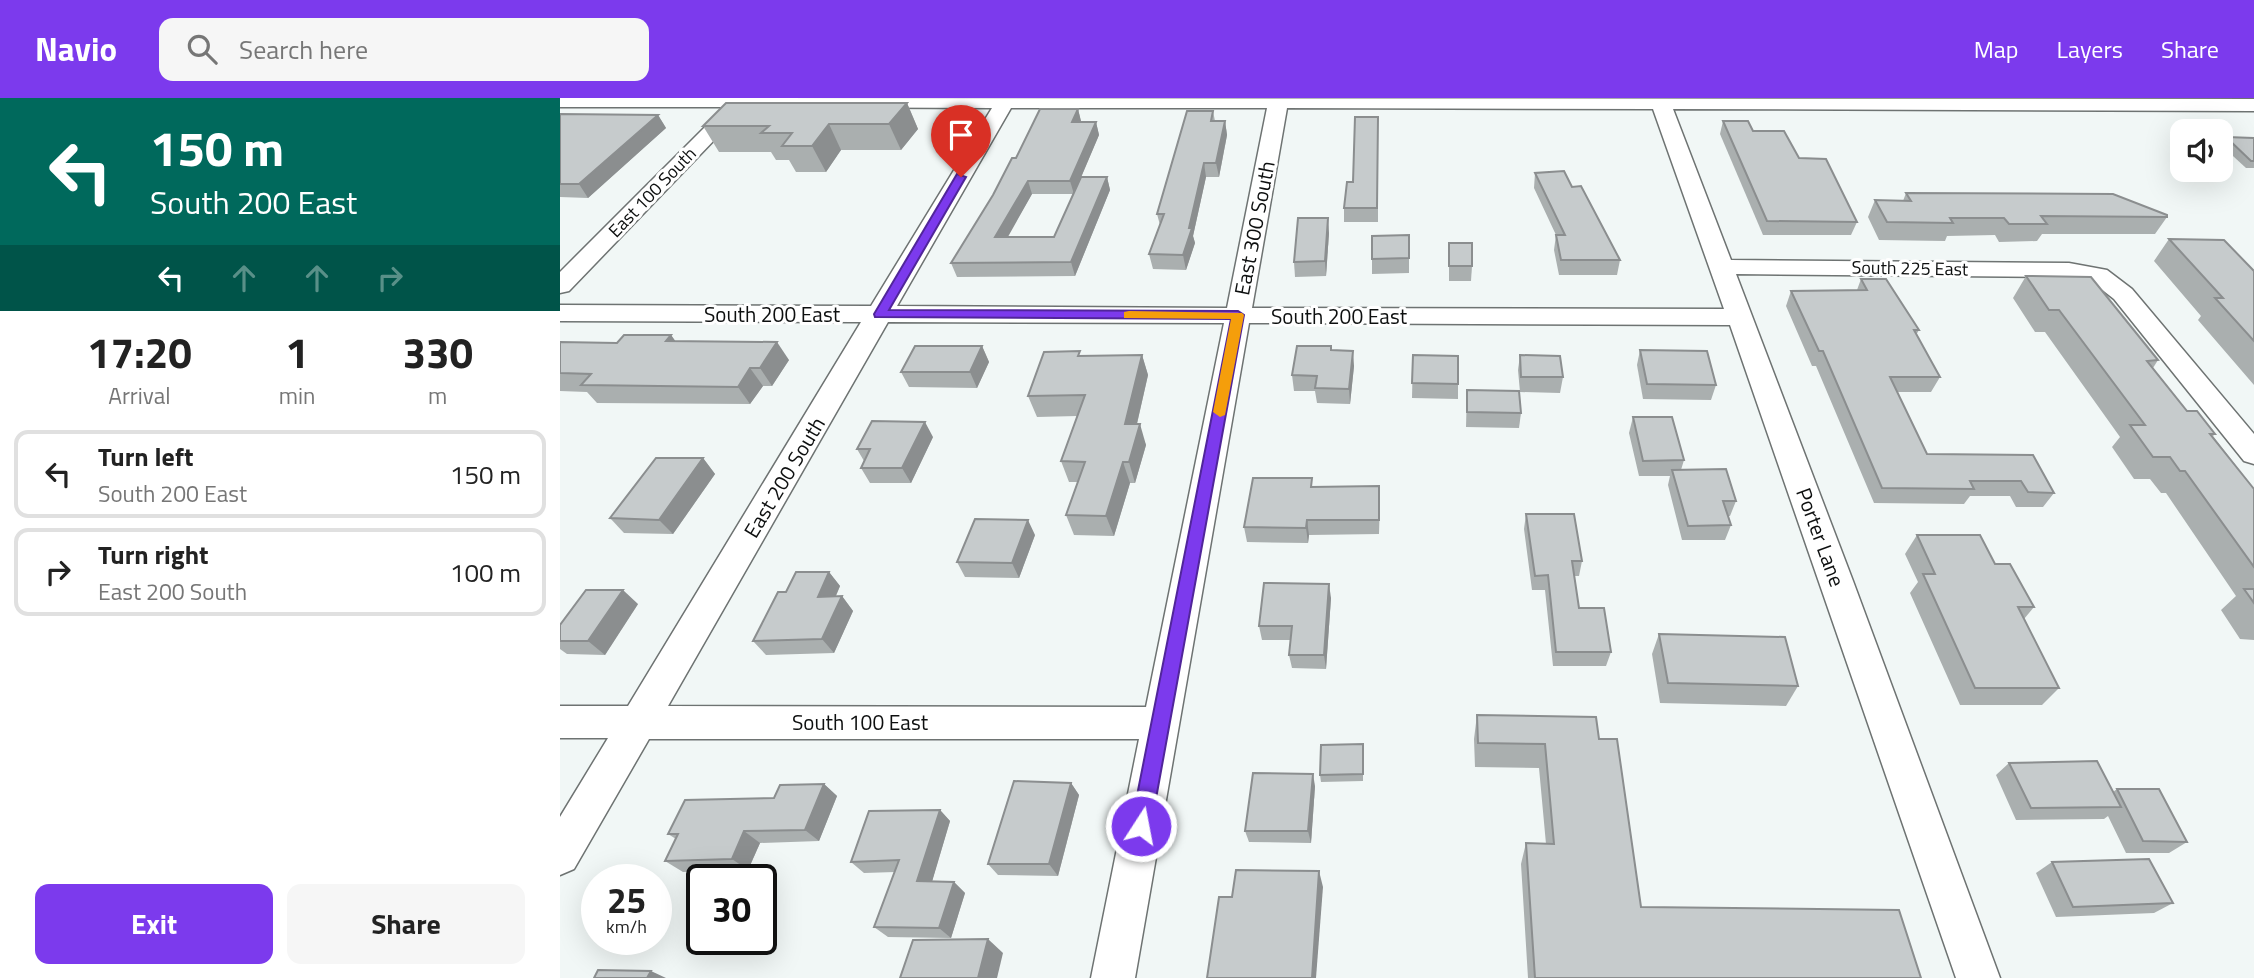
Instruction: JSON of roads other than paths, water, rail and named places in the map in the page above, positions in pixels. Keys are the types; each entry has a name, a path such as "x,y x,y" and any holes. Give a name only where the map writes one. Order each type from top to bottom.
{"street":[{"name":"East 100 South","path":"560,286 743,99"},
{"name":"East 200 South","path":"560,855 1006,100"},
{"path":"560,101 1278,100 2254,105"},
{"name":"East 300 South","path":"1113,978 1278,100"},
{"name":"Porter Lane","path":"1660,101 1837,581 1978,978"},
{"name":"South 225 East","path":"1721,267 2069,270 2098,275 2123,293 2254,454"},
{"name":"South 200 East","path":"560,313 1740,317"},
{"name":"South 100 East","path":"560,722 1161,723"}]}
